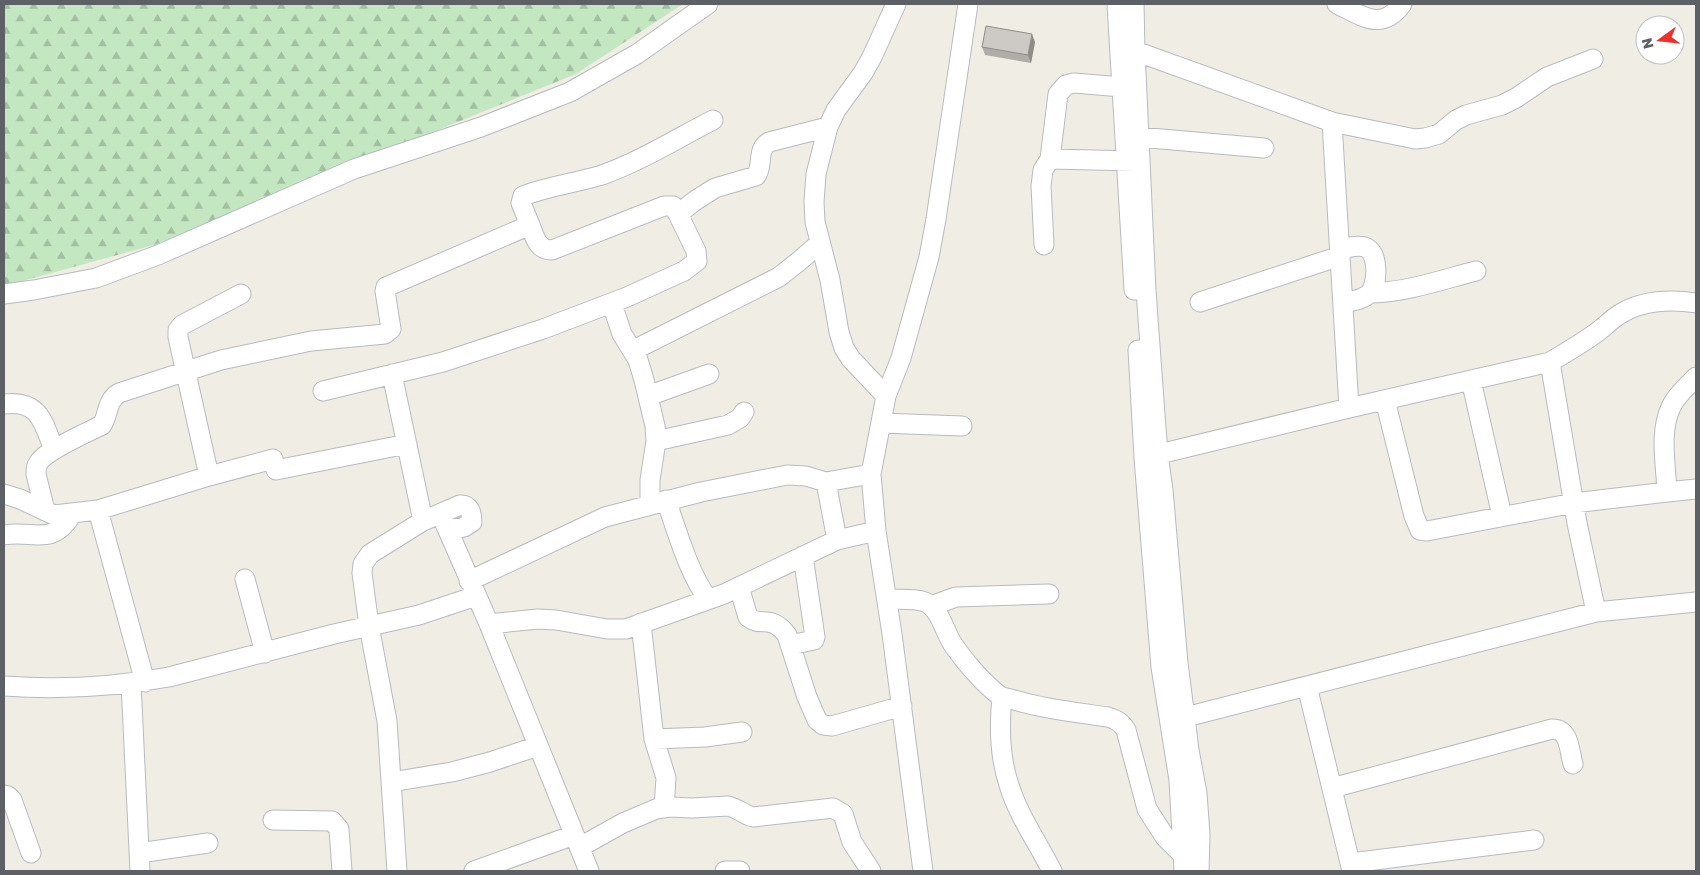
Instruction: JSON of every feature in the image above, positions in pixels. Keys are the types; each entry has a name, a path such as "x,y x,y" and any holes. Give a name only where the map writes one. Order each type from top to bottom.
{"street":[{"path":"4,294 96,278 158,255 354,169 481,127 570,92 637,54 708,4"},
{"path":"886,396 851,359 844,348 816,222 815,186 819,159 828,127 836,110 863,73 872,57 896,4"},
{"path":"923,871 902,706 876,531 871,474 886,396 901,358 929,257 968,4"},
{"path":"1118,4 1122,86 1146,290 1151,457 1163,490 1161,568 1178,663 1179,780 1183,863"},
{"path":"1132,161 1139,138 1134,4"},
{"path":"1337,4 1365,18 1375,20 1386,19 1396,13 1402,4"},
{"path":"1135,51 1332,122 1415,139 1439,134 1456,120 1466,115 1516,98 1547,77 1592,59"},
{"path":"1044,245 1041,186 1043,170 1050,159 1058,94 1066,85 1074,83 1122,86"},
{"path":"324,391 435,365 470,354 612,304 684,271 697,261 696,251 673,206 664,206 569,245 545,250 539,247 521,203 523,196 602,175 620,168 713,120"},
{"path":"1332,122 1349,408"},
{"path":"678,214 715,188 756,176 760,167 761,152 765,144 828,127"},
{"path":"1139,138 1264,148"},
{"path":"1050,159 1132,161"},
{"path":"45,511 36,467 42,458 54,450 102,425 105,421 109,403 119,393 222,360 311,342 385,334 391,329 385,291 386,286 530,225"},
{"path":"634,350 779,277 820,243"},
{"path":"1200,302 1356,246 1366,247 1372,253 1375,263 1374,285 1370,293"},
{"path":"1343,303 1356,300 1370,293 1406,289 1476,271"},
{"path":"209,476 185,371 178,330 182,325 241,294"},
{"path":"1151,457 1349,408 1550,362 1595,334 1620,314 1636,306 1660,301 1696,303"},
{"path":"612,304 622,334 634,350 648,396 656,441 650,480 658,503 692,572 708,599"},
{"path":"1550,362 1574,503 1596,612"},
{"path":"392,374 423,521"},
{"path":"648,396 709,374"},
{"path":"1667,492 1664,435 1666,422 1671,406 1696,377"},
{"path":"1471,380 1502,516"},
{"path":"1385,400 1414,516 1420,530 1427,531 1574,503 1696,489"},
{"path":"4,404 20,403 35,411 43,422 54,450"},
{"path":"656,441 728,425 740,418 744,412"},
{"path":"881,423 962,426"},
{"path":"4,494 20,499 54,515 72,514 98,510 209,476 273,459 276,470 408,444"},
{"path":"4,686 48,689 138,682 192,673 369,626 419,615 605,517 658,503 787,476 806,476 826,482 871,474"},
{"path":"826,482 837,540"},
{"path":"397,871 387,721 369,626 362,574 363,564 370,554 423,521 441,512 460,505 466,505 469,508 472,522 464,527 448,530"},
{"path":"98,510 138,682 140,862 208,843"},
{"path":"441,512 489,624 589,871"},
{"path":"4,535 41,536 52,533 66,525 72,514"},
{"path":"489,624 538,618 607,629 626,629 739,587 837,540 876,531"},
{"path":"790,645 814,640 816,637 803,556"},
{"path":"245,580 265,653"},
{"path":"739,587 748,617 752,621 774,622 787,635 807,697 818,720 823,725 832,726 902,706"},
{"path":"931,606 956,597 1049,594"},
{"path":"887,599 914,600 931,606 937,613 948,637 955,647 974,670 1002,697 1033,706 1108,717 1122,723 1126,730 1147,809 1183,863"},
{"path":"1178,719 1596,612 1696,602"},
{"path":"641,623 654,739 666,778 664,808"},
{"path":"1307,686 1351,867 1534,840"},
{"path":"1002,697 1000,717 1003,752 1009,786 1018,808 1052,871"},
{"path":"1178,719 1190,750 1197,793 1200,835 1199,871"},
{"path":"1332,788 1552,729 1558,729 1563,732 1573,764"},
{"path":"654,739 705,737 742,732"},
{"path":"391,782 452,772 538,746"},
{"path":"4,795 12,800 31,852"},
{"path":"474,871 577,841 656,809 728,806 753,817 832,808 839,810 846,819 852,842 871,871"},
{"path":"273,820 332,820 339,829 342,871"},
{"path":"725,871 740,871"}],"green space":[{"path":"5,4 683,4 576,74 154,245 4,286"}],"building":[{"path":"986,26 1032,34 1028,55 982,47"}]}
